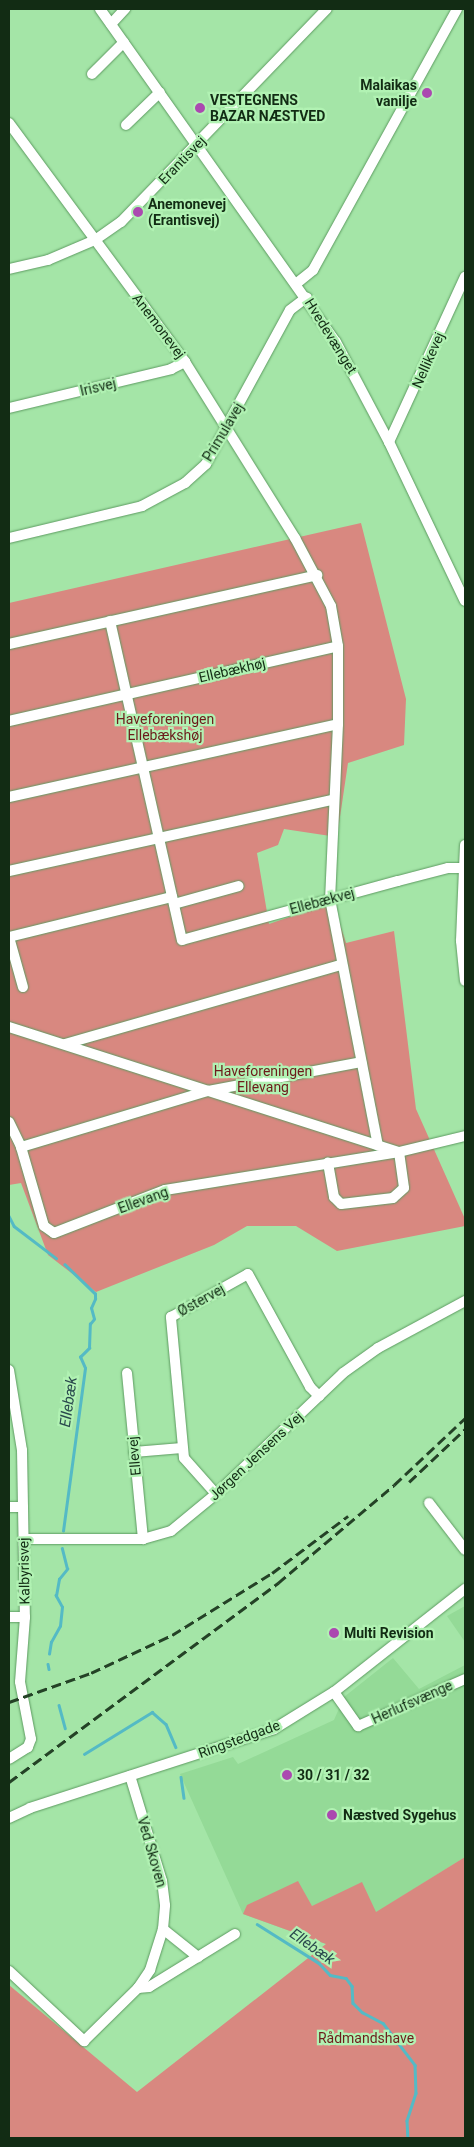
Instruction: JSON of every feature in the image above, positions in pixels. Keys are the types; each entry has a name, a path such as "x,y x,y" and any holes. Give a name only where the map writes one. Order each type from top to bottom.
{"street":[{"name":"Hvedevænget","path":"100,9 297,282 353,370 463,587 465,601"},
{"path":"111,24 125,9"},
{"name":"Erantisvej","path":"9,269 48,260 95,240 121,222 327,9"},
{"path":"297,282 313,270 457,9"},
{"path":"92,74 124,42"},
{"path":"126,125 160,92"},
{"name":"Anemonevej","path":"9,123 186,362 317,575"},
{"name":"Nellikevej","path":"389,442 465,277"},
{"name":"Primulavej","path":"9,538 142,506 165,496 206,464 290,310 307,297"},
{"name":"Irisvej","path":"9,408 171,369 186,362"},
{"path":"9,644 317,575 331,606 338,646 338,724 330,899 341,965 378,1145"},
{"path":"110,621 173,900"},
{"name":"Ellebækhøj","path":"9,721 338,646"},
{"path":"9,798 338,724"},
{"path":"9,871 334,800"},
{"path":"465,845 462,940 465,975"},
{"name":"Ellebækvej","path":"173,900 182,940 448,868 465,861"},
{"path":"24,987 9,937 239,886"},
{"path":"65,1044 341,965"},
{"path":"9,1027 400,1152 404,1188 394,1198 336,1202 328,1163"},
{"path":"21,1147 208,1092 361,1062"},
{"name":"Ellevang","path":"9,1122 21,1147 44,1226 54,1233 166,1190 400,1152 465,1136"},
{"name":"Østervej","path":"216,1494 190,1467 182,1448 171,1317 248,1274 310,1387 319,1396"},
{"name":"Jørgen Jensens Vej","path":"24,1539 142,1539 171,1531 216,1494 319,1396 372,1352 465,1301"},
{"name":"Kalbyrisvej","path":"9,1370 22,1450 25,1617 20,1682 31,1739 28,1747 9,1760"},
{"name":"Ellevej","path":"127,1373 142,1539"},
{"path":"134,1452 182,1448"},
{"path":"429,1503 465,1550"},
{"path":"9,1507 23,1507"},
{"name":"Ringstedgade","path":"9,1818 130,1776 259,1735 298,1716 334,1692 465,1589"},
{"path":"9,1617 25,1617"},
{"name":"Herlufsvænge","path":"334,1692 358,1726 465,1679"},
{"name":"Ved Skoven","path":"9,1971 84,2041 138,1988 158,1950 163,1930 162,1881 130,1776"},
{"path":"163,1930 198,1957"},
{"name":"Ved Skoven","path":"138,1988 149,1987 235,1934"}],"shaded area":[{"path":"465,1606 465,1642 447,1616"},
{"name":"Næstved Sygehus","path":"393,1658 419,1689 465,1665 465,1857 326,1944 243,1914 180,1774 233,1757 238,1764 334,1720 344,1697"}],"green space":[{"path":"361,523 406,699 404,745 348,763 337,837 284,829 278,845 257,853 269,924 333,902 346,943 394,931 416,1109 465,1219 465,1226 337,1251 296,1226 247,1226 214,1245 96,1292 48,1255 21,1183 9,1185 9,603"},
{"name":"Rådmandshave","path":"465,1857 465,2138 9,2138 9,1985 137,2092 326,1944 243,1914 247,1905 298,1881 312,1906 362,1882 376,1912"}],"waterway":[{"name":"Ellebæk","path":"9,1216 14,1226 56,1258"},
{"name":"Ellebæk","path":"63,1531 85,1368 80,1357 89,1348 90,1324 94,1319 91,1308 95,1299 95,1294 65,1265"},
{"name":"Ellebæk","path":"49,1654 51,1642 60,1626 62,1607 56,1596 59,1579 67,1569 62,1549"},
{"name":"Ellebæk","path":"48,1664 49,1669"},
{"name":"Ellebæk","path":"59,1705 65,1728"},
{"name":"Ellebæk","path":"84,1754 152,1712 166,1724 176,1747"},
{"name":"Ellebæk","path":"181,1777 184,1798"},
{"name":"Ellebæk","path":"257,1924 319,1963 330,1975 346,1978 352,1986 353,2003 362,2012 383,2023 415,2065 416,2093 407,2121 408,2138"}],"railway":[{"path":"9,1782 278,1583 394,1485 465,1418"},
{"path":"409,1482 465,1429"},
{"path":"9,1702 91,1673 172,1635 272,1573 348,1516"}],"place":[{"name":"Malaikas vanilje","path":"427,93"},
{"name":"VESTEGNENS BAZAR NÆSTVED","path":"200,108"},
{"name":"Anemonevej (Erantisvej)","path":"138,212"},
{"name":"Multi Revision","path":"334,1633"},
{"name":"30 / 31 / 32","path":"287,1775"},
{"name":"Næstved Sygehus","path":"332,1815"}],"park label":[{"name":"Haveforeningen Ellebækshøj","path":"165,728"},
{"name":"Haveforeningen Ellevang","path":"263,1080"}]}
